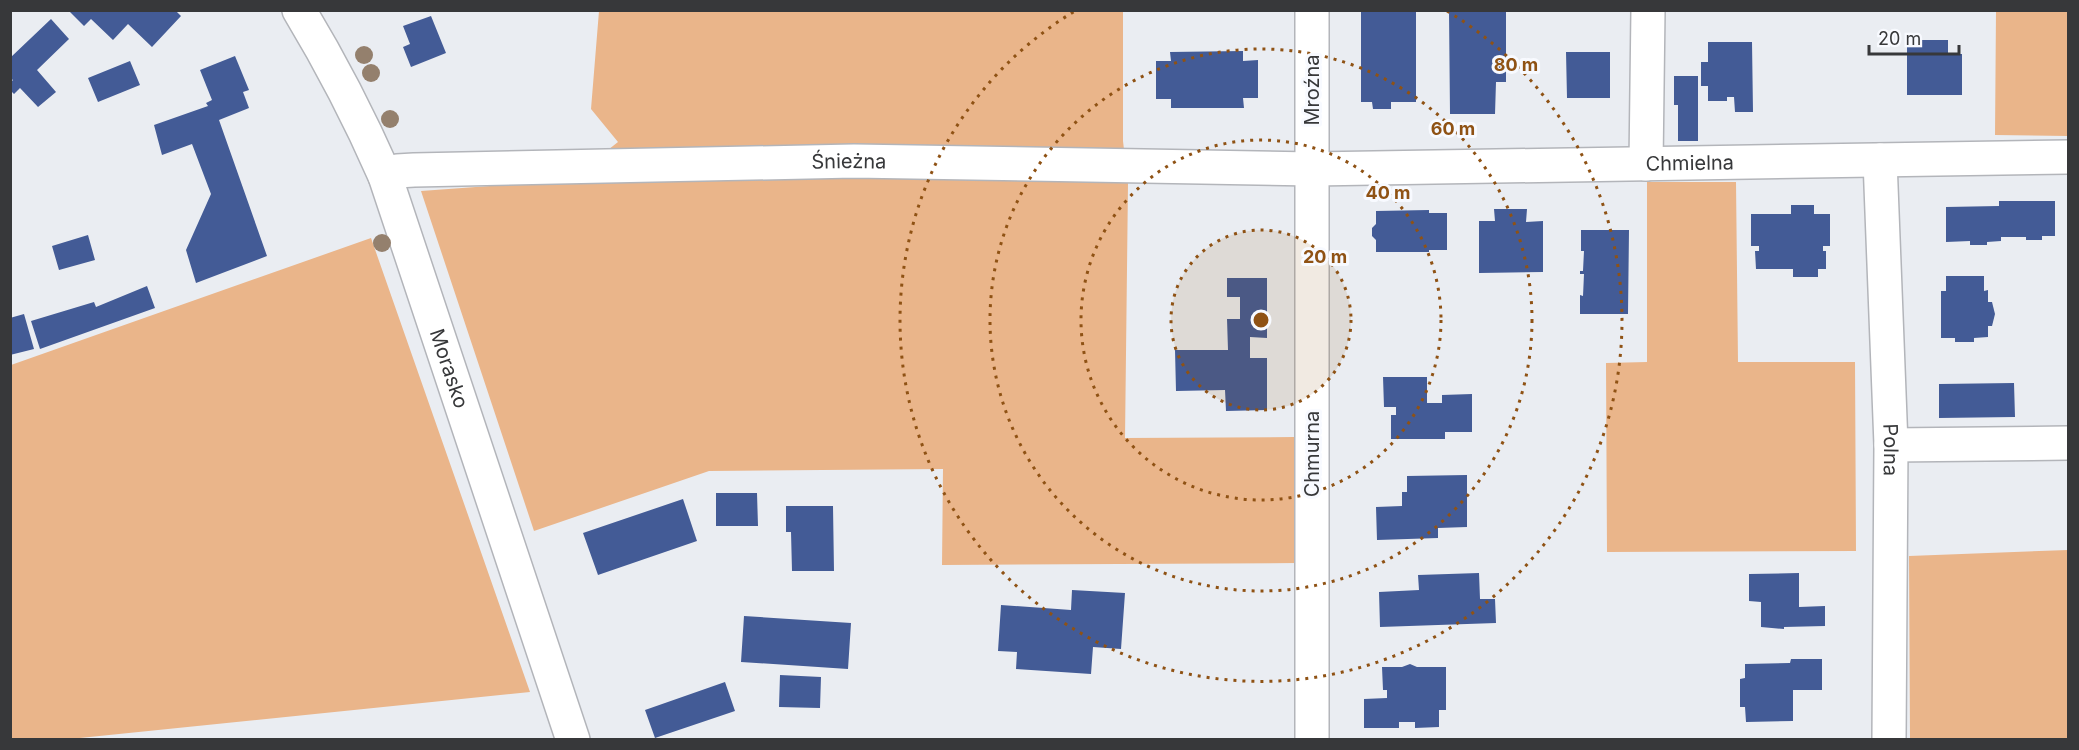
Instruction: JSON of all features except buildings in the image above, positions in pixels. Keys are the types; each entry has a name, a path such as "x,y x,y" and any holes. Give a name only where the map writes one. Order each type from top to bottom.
{"street":[{"name":"Morasko","path":"299,10 359,118 385,176 573,740"},
{"name":"Mroźna","path":"1312,10 1313,169"},
{"path":"1646,164 1648,10"},
{"name":"Chmielna","path":"1313,169 2068,157"},
{"name":"Śnieżna","path":"385,176 397,171 414,170 854,160 1313,169"},
{"name":"Polna","path":"1880,160 1891,445 1889,740"},
{"name":"Chmurna","path":"1312,740 1313,169"},
{"path":"1891,445 2068,443"}],"shaded area":[{"path":"599,11 1123,11 1123,141 1128,184 1125,438 1295,437 1297,563 942,565 943,469 709,471 534,531 421,191 570,180 618,142 591,109"},
{"path":"1996,11 2068,11 2068,136 1995,135"},
{"path":"1647,182 1736,182 1738,362 1855,362 1856,551 1607,552 1606,363 1647,362"},
{"path":"371,238 530,692 70,739 11,739 11,365"},
{"path":"2068,550 2068,739 1910,739 1909,556"}]}
